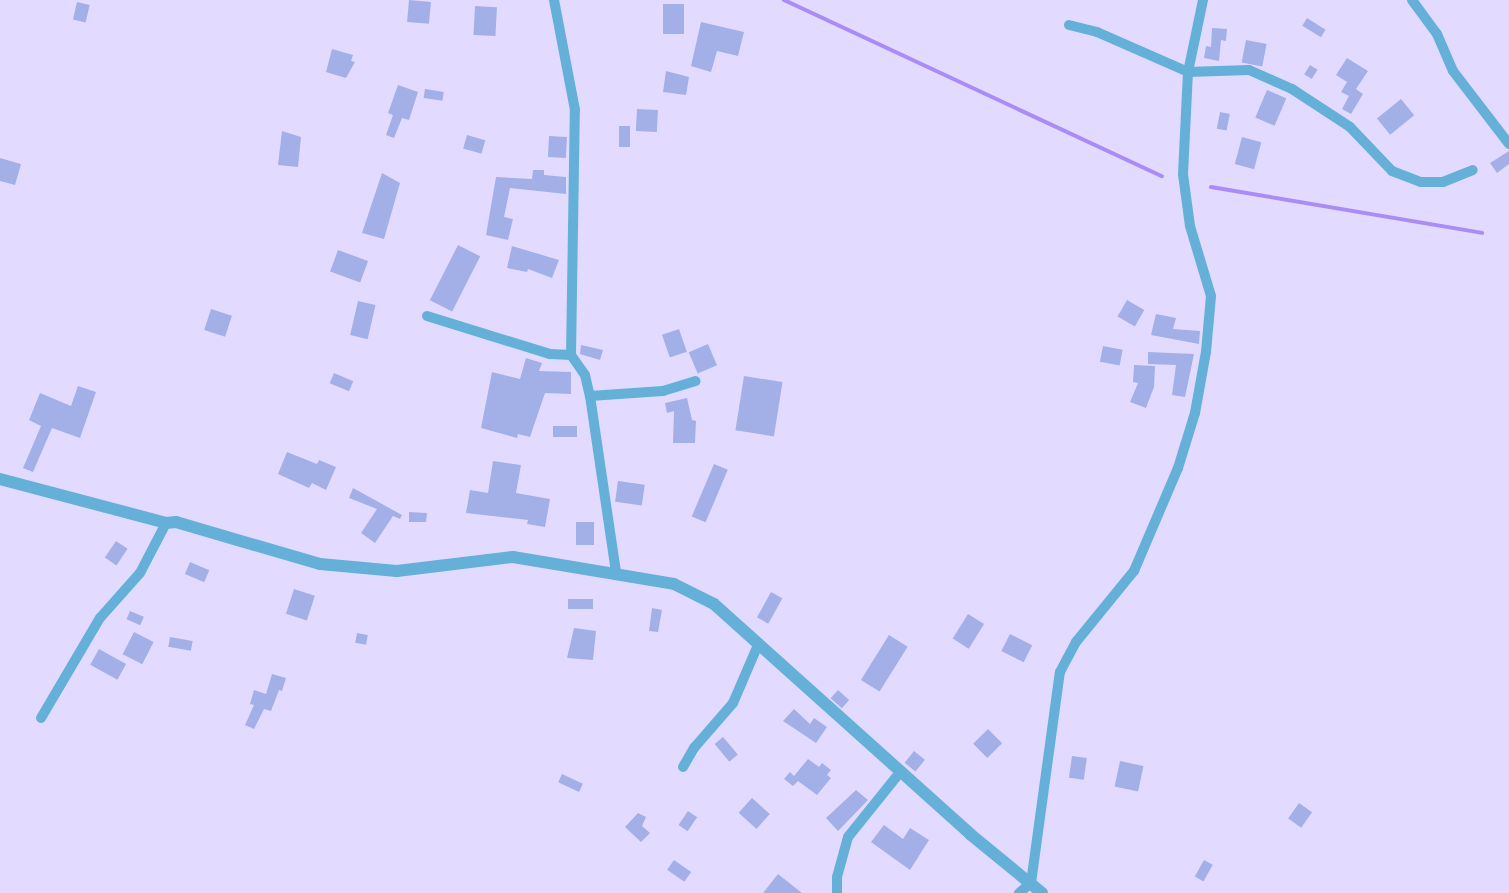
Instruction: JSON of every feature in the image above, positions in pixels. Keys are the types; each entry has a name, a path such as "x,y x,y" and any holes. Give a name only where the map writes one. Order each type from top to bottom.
{"street":[{"path":"554,0 575,110 571,355 585,375 590,396 616,573"},
{"path":"1018,893 1031,883 1060,672 1076,642 1134,571 1166,499 1195,413 1206,352 1211,296 1190,226 1183,174 1188,72 1203,0"},
{"path":"1412,0 1437,34 1453,71 1509,144"},
{"path":"1069,25 1188,72 1249,70 1292,89 1350,127 1392,171 1420,182 1443,182 1473,170"},
{"path":"427,316 550,354 571,355"},
{"path":"590,396 663,391 695,381"},
{"path":"0,479 166,524 176,522 320,564 361,570 397,571 513,557 674,584 714,604 1042,893"},
{"path":"41,718 100,618 140,573 166,524"},
{"path":"683,767 694,748 733,703 758,645"},
{"path":"837,893 837,878 848,837 901,771"}],"building":[{"path":"409,0 431,2 429,24 407,22"},
{"path":"77,2 90,5 86,22 73,20"},
{"path":"663,4 684,4 684,34 663,34"},
{"path":"475,6 497,7 495,36 473,35"},
{"path":"1307,18 1326,30 1321,37 1302,26"},
{"path":"701,22 744,32 738,56 717,51 711,72 691,66"},
{"path":"1212,28 1227,29 1226,41 1221,40 1219,61 1204,58 1206,46 1211,47"},
{"path":"1246,40 1267,44 1262,67 1242,63"},
{"path":"332,49 353,55 351,61 355,62 346,78 326,72"},
{"path":"1347,58 1368,71 1356,89 1363,94 1351,114 1342,109 1349,96 1341,92 1347,82 1336,75"},
{"path":"1310,65 1318,70 1312,79 1304,74"},
{"path":"666,71 689,77 686,95 663,92"},
{"path":"398,85 418,92 409,120 402,118 394,138 386,135 393,115 388,113"},
{"path":"425,89 444,92 442,101 424,98"},
{"path":"1267,90 1286,98 1275,126 1255,118"},
{"path":"1401,99 1414,115 1390,135 1377,119"},
{"path":"637,109 658,110 657,132 636,131"},
{"path":"1220,112 1230,114 1227,131 1217,129"},
{"path":"619,126 630,126 630,147 619,147"},
{"path":"282,131 301,137 298,167 278,165"},
{"path":"467,135 485,140 481,154 463,148"},
{"path":"549,136 567,137 566,158 548,157"},
{"path":"1242,137 1261,142 1254,169 1235,164"},
{"path":"1509,151 1509,164 1497,173 1490,163"},
{"path":"0,158 21,164 15,185 0,181"},
{"path":"533,170 544,170 544,175 566,177 566,194 510,188 504,217 513,219 508,240 486,235 496,177 532,179"},
{"path":"382,173 400,183 384,239 362,233"},
{"path":"458,245 480,256 452,312 430,300"},
{"path":"512,246 559,260 552,278 528,269 527,272 507,268"},
{"path":"338,250 368,261 360,283 330,272"},
{"path":"1127,300 1144,310 1135,326 1118,316"},
{"path":"358,301 376,305 368,339 350,335"},
{"path":"211,309 232,316 225,337 204,330"},
{"path":"1156,314 1176,318 1173,329 1200,331 1199,344 1151,335"},
{"path":"679,329 687,352 670,358 662,335"},
{"path":"708,344 717,365 698,373 689,352"},
{"path":"581,345 603,350 600,360 580,354"},
{"path":"1103,346 1123,350 1120,366 1100,362"},
{"path":"1148,352 1194,354 1185,397 1172,395 1176,365 1148,364"},
{"path":"526,358 542,363 539,371 571,372 571,394 545,393 530,437 518,434 517,438 481,428 492,372 520,379"},
{"path":"1134,365 1155,366 1154,387 1146,408 1130,402 1138,383 1133,382"},
{"path":"334,373 353,381 349,391 330,383"},
{"path":"744,376 783,382 774,436 735,430"},
{"path":"78,386 96,392 80,438 52,428 33,472 23,468 41,426 29,420 40,393 71,406"},
{"path":"687,398 692,420 696,421 695,443 673,443 674,411 667,413 665,403"},
{"path":"553,426 577,426 577,437 553,437"},
{"path":"287,452 317,464 319,460 336,467 326,490 312,483 309,488 278,474"},
{"path":"493,461 521,465 516,493 550,499 545,527 527,524 528,520 466,513 470,490 488,493"},
{"path":"714,464 728,470 706,522 692,516"},
{"path":"618,481 645,485 642,506 615,502"},
{"path":"353,488 402,515 400,519 393,516 375,543 361,533 377,509 349,498"},
{"path":"409,512 427,513 426,522 409,522"},
{"path":"576,522 594,522 594,545 576,545"},
{"path":"116,541 128,549 116,565 105,558"},
{"path":"190,562 209,570 204,582 185,574"},
{"path":"294,589 315,596 307,621 286,614"},
{"path":"771,592 782,598 768,624 757,617"},
{"path":"568,599 593,599 593,609 568,609"},
{"path":"652,608 662,610 658,632 649,631"},
{"path":"130,611 144,617 140,625 126,619"},
{"path":"968,614 984,624 969,649 953,639"},
{"path":"574,628 596,631 593,660 567,658"},
{"path":"134,632 154,642 142,664 123,654"},
{"path":"357,633 368,635 366,645 355,643"},
{"path":"1010,634 1032,645 1024,662 1001,651"},
{"path":"889,635 908,647 880,692 861,680"},
{"path":"170,637 193,641 191,651 168,647"},
{"path":"99,649 126,664 117,680 90,665"},
{"path":"272,674 286,678 282,691 279,690 271,711 264,709 254,729 245,725 254,705 250,704 254,690 266,694"},
{"path":"838,690 849,700 842,708 831,698"},
{"path":"794,709 810,724 814,718 827,727 816,743 783,721"},
{"path":"988,729 1002,743 987,758 973,744"},
{"path":"723,737 738,755 729,762 715,744"},
{"path":"914,751 925,760 915,771 905,763"},
{"path":"1072,756 1087,758 1084,780 1069,778"},
{"path":"808,759 819,767 822,763 831,770 827,775 831,778 817,795 798,781 793,786 784,779 790,772 794,776"},
{"path":"1120,761 1143,766 1138,791 1115,786"},
{"path":"562,774 583,784 579,792 558,782"},
{"path":"856,790 868,800 838,831 826,818"},
{"path":"752,798 770,814 756,829 739,813"},
{"path":"1299,803 1312,812 1301,828 1288,819"},
{"path":"688,811 697,817 688,831 678,825"},
{"path":"638,813 646,817 642,826 650,833 641,842 625,827"},
{"path":"884,825 903,839 910,828 929,840 910,870 871,842"},
{"path":"674,860 691,872 684,882 667,870"},
{"path":"1204,860 1213,865 1204,881 1195,877"},
{"path":"778,874 802,893 763,893"}],"waterway":[{"path":"784,0 1162,176"},
{"path":"1211,187 1482,233"}]}
